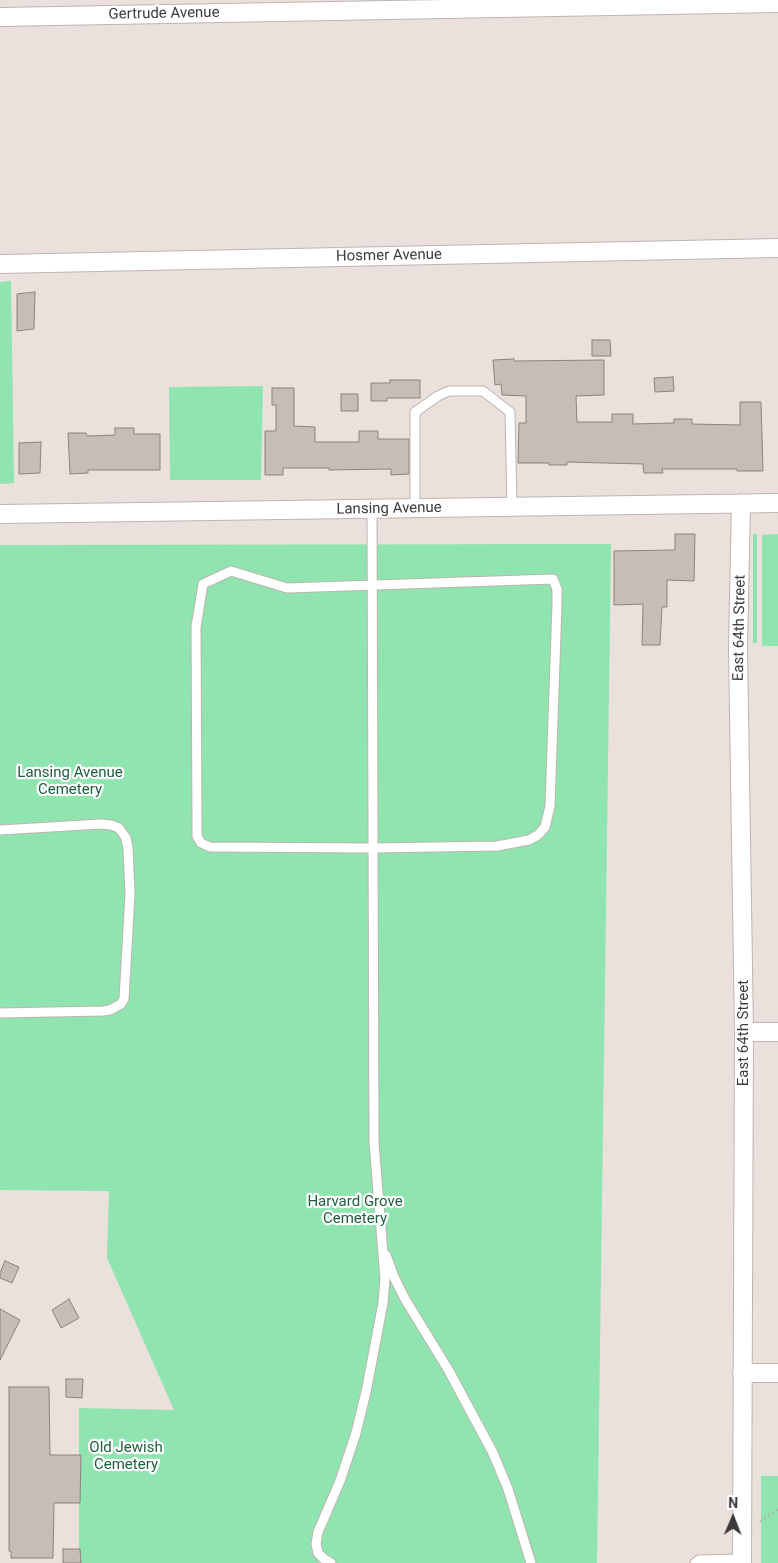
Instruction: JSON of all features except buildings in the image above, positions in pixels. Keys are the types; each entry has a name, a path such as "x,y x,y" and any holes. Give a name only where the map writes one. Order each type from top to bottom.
{"street":[{"name":"Gertrude Avenue","path":"0,17 778,3"},
{"name":"Hosmer Avenue","path":"0,264 778,248"},
{"name":"East 64th Street","path":"741,503 738,648 744,1032 742,1561"},
{"name":"Lansing Avenue","path":"0,514 778,503"},
{"path":"744,1032 778,1032"},
{"path":"742,1373 778,1373"}],"lane":[{"path":"415,509 415,412 438,396 449,391 483,391 510,412 512,507"},
{"path":"332,1563 318,1553 316,1544 318,1532 340,1481 356,1434 383,1303 385,1279 374,1142 372,509"},
{"path":"231,571 287,588 373,586 553,579 558,589 550,806 545,827 528,840 497,846 210,848 201,843 197,836 196,626 203,584 231,571"},
{"path":"0,830 101,824 119,828 126,838 128,848 130,894 124,999 121,1004 110,1010 102,1011 0,1013"},
{"path":"382,1243 398,1284 449,1371 493,1453 508,1489 531,1563"},
{"path":"695,1563 699,1560 742,1561"}],"path":[{"path":"758,1522 778,1510"}],"green space":[{"path":"11,281 14,483 0,484 0,282"},
{"path":"263,386 261,480 170,480 169,387"},
{"path":"753,534 757,534 757,643 753,643"},
{"path":"778,534 778,646 762,646 762,535"},
{"name":"Harvard Grove Cemetery","path":"611,544 597,1563 79,1563 79,1408 174,1410 107,1258 109,1191 0,1190 0,545"},
{"path":"761,1476 778,1476 778,1563 761,1563"}],"park label":[{"name":"Lansing Avenue Cemetery","path":"70,782"},
{"name":"Old Jewish Cemetery","path":"126,1456"}]}
